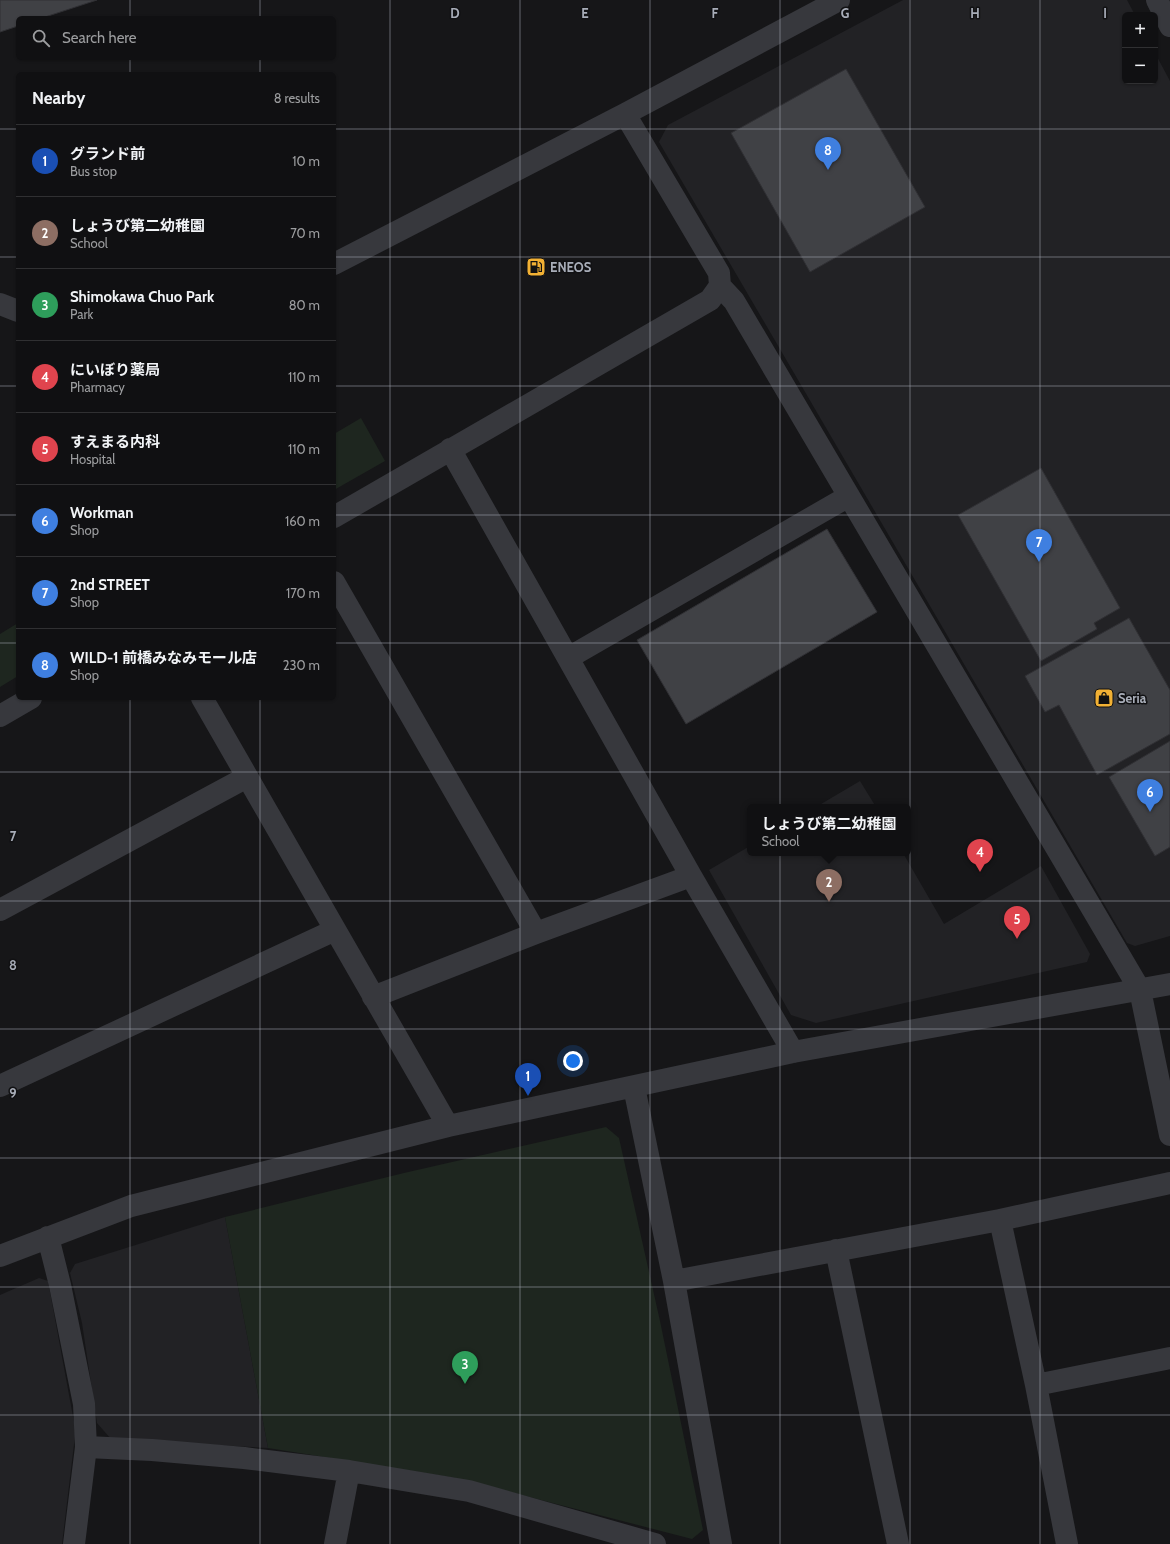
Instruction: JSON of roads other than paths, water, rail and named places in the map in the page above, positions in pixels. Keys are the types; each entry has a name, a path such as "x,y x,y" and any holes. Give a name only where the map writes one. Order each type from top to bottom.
{"street":[{"path":"336,263 625,114 839,0"},
{"path":"1157,0 1170,26"},
{"path":"625,114 719,273 720,286 734,301 1140,990 1170,1135"},
{"path":"336,516 710,300 720,286"},
{"path":"0,304 16,310"},
{"path":"450,449 792,1052"},
{"path":"568,658 849,496"},
{"path":"336,585 536,933"},
{"path":"0,716 28,700"},
{"path":"203,700 448,1126"},
{"path":"0,910 247,777"},
{"path":"374,997 536,933 691,876"},
{"path":"0,1086 335,930"},
{"path":"0,1256 131,1206 448,1126 792,1052 1170,984"},
{"path":"634,1087 674,1281 721,1544"},
{"path":"674,1281 1000,1220 1170,1184"},
{"path":"1000,1220 1036,1385 1067,1544"},
{"path":"48,1237 60,1285 84,1404 86,1447 74,1544"},
{"path":"836,1250 898,1544"},
{"path":"1036,1385 1170,1358"},
{"path":"86,1447 152,1450 244,1458 349,1472 469,1491 655,1544"},
{"path":"335,1544 349,1472"}],"place":[{"name":"WILD-1 前橋みなみモール店","path":"828,170"},
{"name":"ENEOS","path":"536,267"},
{"name":"2nd STREET","path":"1039,562"},
{"name":"Seria","path":"1104,698"},
{"name":"Workman","path":"1150,812"},
{"name":"にいぼり薬局","path":"980,872"},
{"name":"しょうび第二幼稚園","path":"829,902"},
{"name":"すえまる内科","path":"1017,939"},
{"name":"グランド前","path":"528,1096"},
{"name":"Shimokawa Chuo Park","path":"465,1384"}]}
